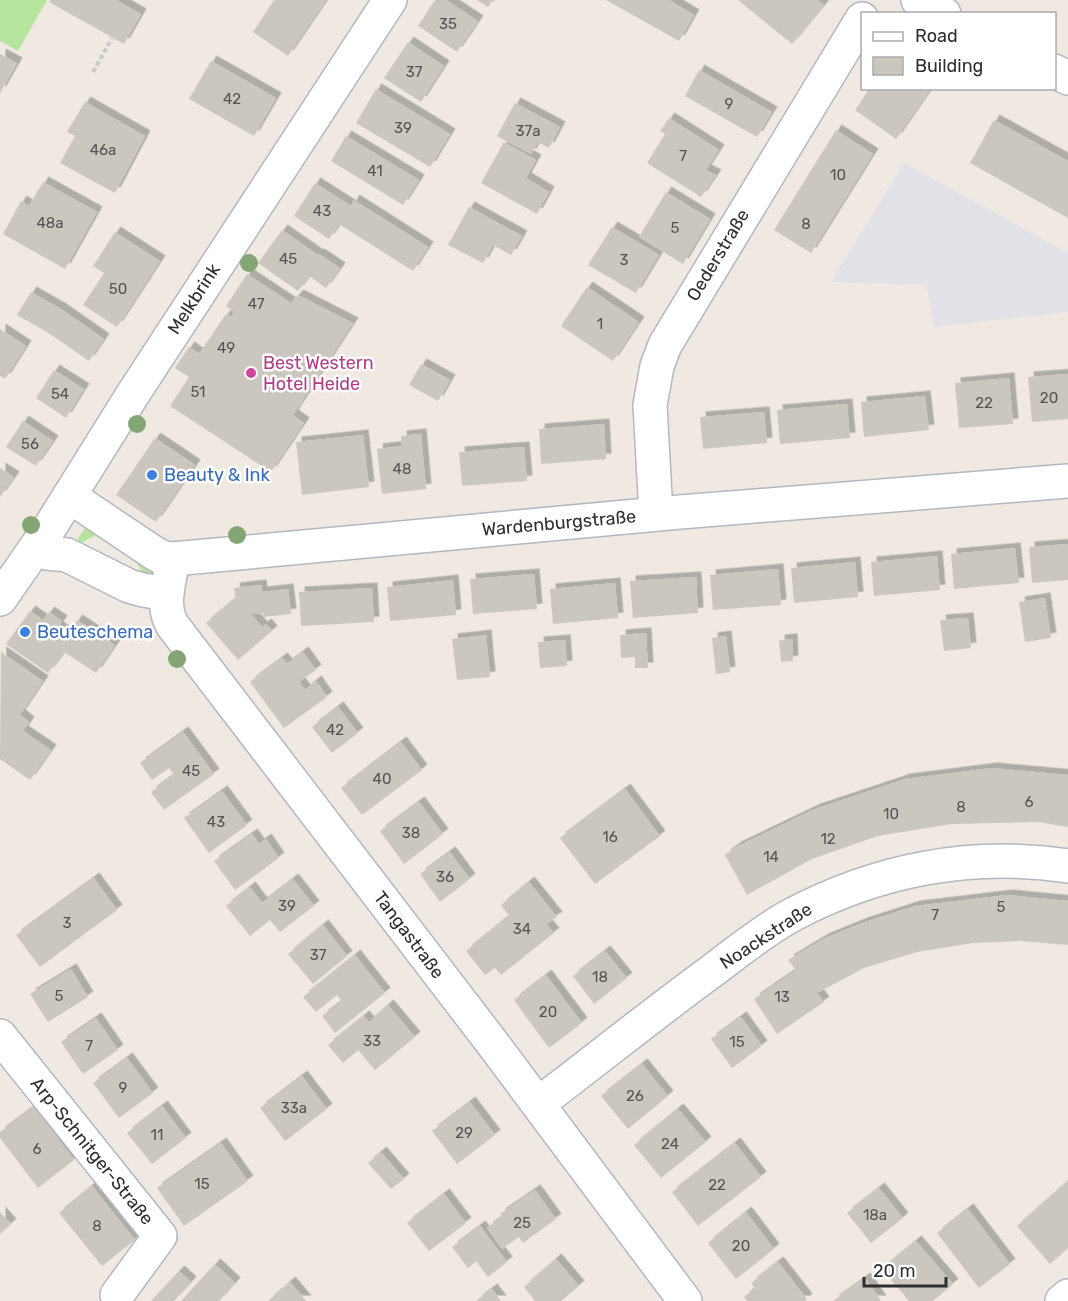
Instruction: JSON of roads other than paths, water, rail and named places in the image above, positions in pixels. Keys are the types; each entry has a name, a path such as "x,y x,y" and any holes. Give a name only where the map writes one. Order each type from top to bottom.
{"street":[{"name":"Melkbrink","path":"0,599 19,558 69,496 132,394 390,0"},
{"path":"918,0 940,12"},
{"name":"Oederstraße","path":"656,514 650,405 657,366 665,345 861,21"},
{"name":"Wardenburgstraße","path":"69,496 154,553 163,558 172,559 656,514 1068,480"},
{"path":"19,558 46,553 66,555 129,586 167,594"},
{"name":"Tangastraße","path":"172,559 166,610 173,626 538,1104 685,1301"},
{"name":"Noackstraße","path":"538,1104 751,942 788,917 815,903 906,871 949,864 1016,861 1068,866"},
{"name":"Arp-Schnitger-Straße","path":"0,1036 160,1236 117,1295"},
{"path":"1062,1301 1068,1296"}],"place":[{"name":"Best Western Hotel Heide","path":"251,373"},
{"name":"Beauty & Ink","path":"152,475"},
{"name":"Beuteschema","path":"25,632"}]}
